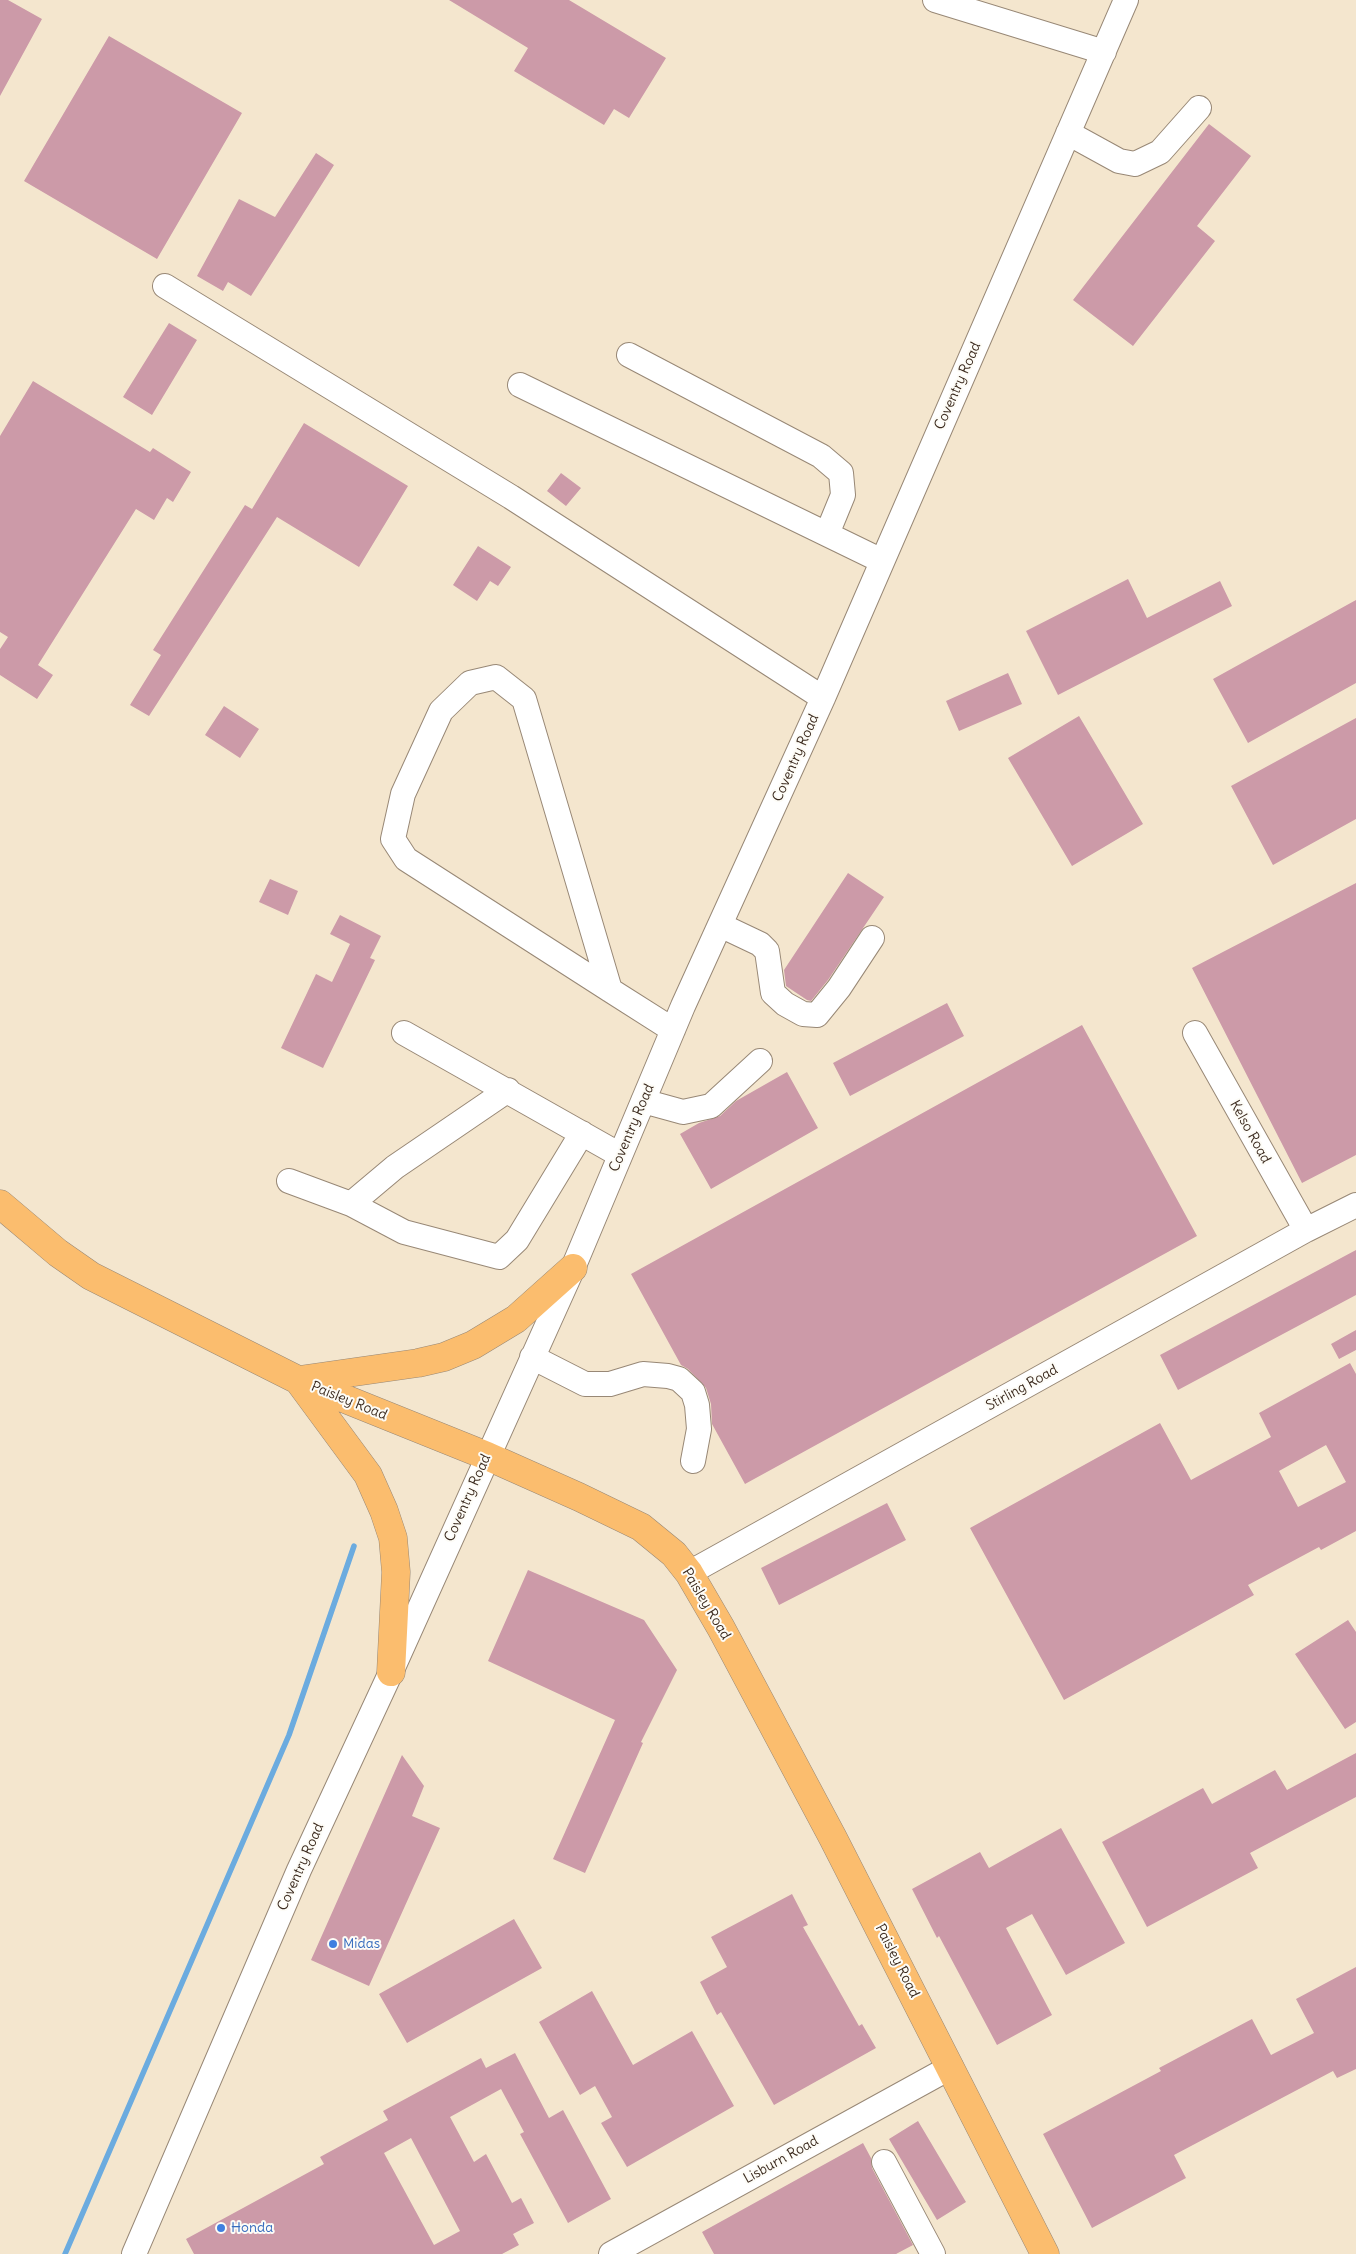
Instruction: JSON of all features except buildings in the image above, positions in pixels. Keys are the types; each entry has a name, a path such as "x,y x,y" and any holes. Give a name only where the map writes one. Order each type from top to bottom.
{"main road":[{"name":"Paisley Road","path":"0,1204 58,1253 91,1276 298,1380 487,1456 642,1527 674,1554 689,1573 721,1628 834,1838 1045,2254"},
{"path":"391,1672 396,1572 392,1538 384,1511 368,1475 298,1380 418,1363 473,1345 516,1319 573,1268"}],"street":[{"path":"935,0 1104,52"},
{"name":"Coventry Road","path":"134,2254 299,1870 391,1672 573,1268 673,1030 823,698 1126,0"},
{"path":"1068,133 1120,161 1135,164 1160,152 1199,108"},
{"path":"165,286 511,497 823,698"},
{"path":"629,355 821,456 841,474 843,495 827,534"},
{"path":"520,385 882,561"},
{"path":"610,990 524,699 496,677 470,683 441,711 403,794 393,840 406,859 610,990 673,1030"},
{"path":"720,925 760,944 767,951 770,960 770,979 773,993 785,1004 803,1014 817,1015 839,988 872,938"},
{"path":"404,1033 508,1090 620,1155"},
{"name":"Kelso Road","path":"1195,1033 1306,1230"},
{"path":"643,1101 683,1112 711,1106 760,1061"},
{"path":"351,1204 394,1168 508,1090"},
{"path":"290,1181 351,1204 404,1232 499,1257 517,1240 582,1133"},
{"name":"Stirling Road","path":"689,1573 1306,1230 1356,1205"},
{"path":"532,1357 585,1384 610,1384 643,1374 679,1378 692,1392 697,1405 699,1429 693,1462"},
{"name":"Lisburn Road","path":"611,2254 951,2067"},
{"path":"884,2162 933,2254"}],"waterway":[{"path":"65,2254 289,1735 354,1546"}],"place":[{"name":"Midas","path":"333,1944"},
{"name":"Honda","path":"221,2228"}]}
